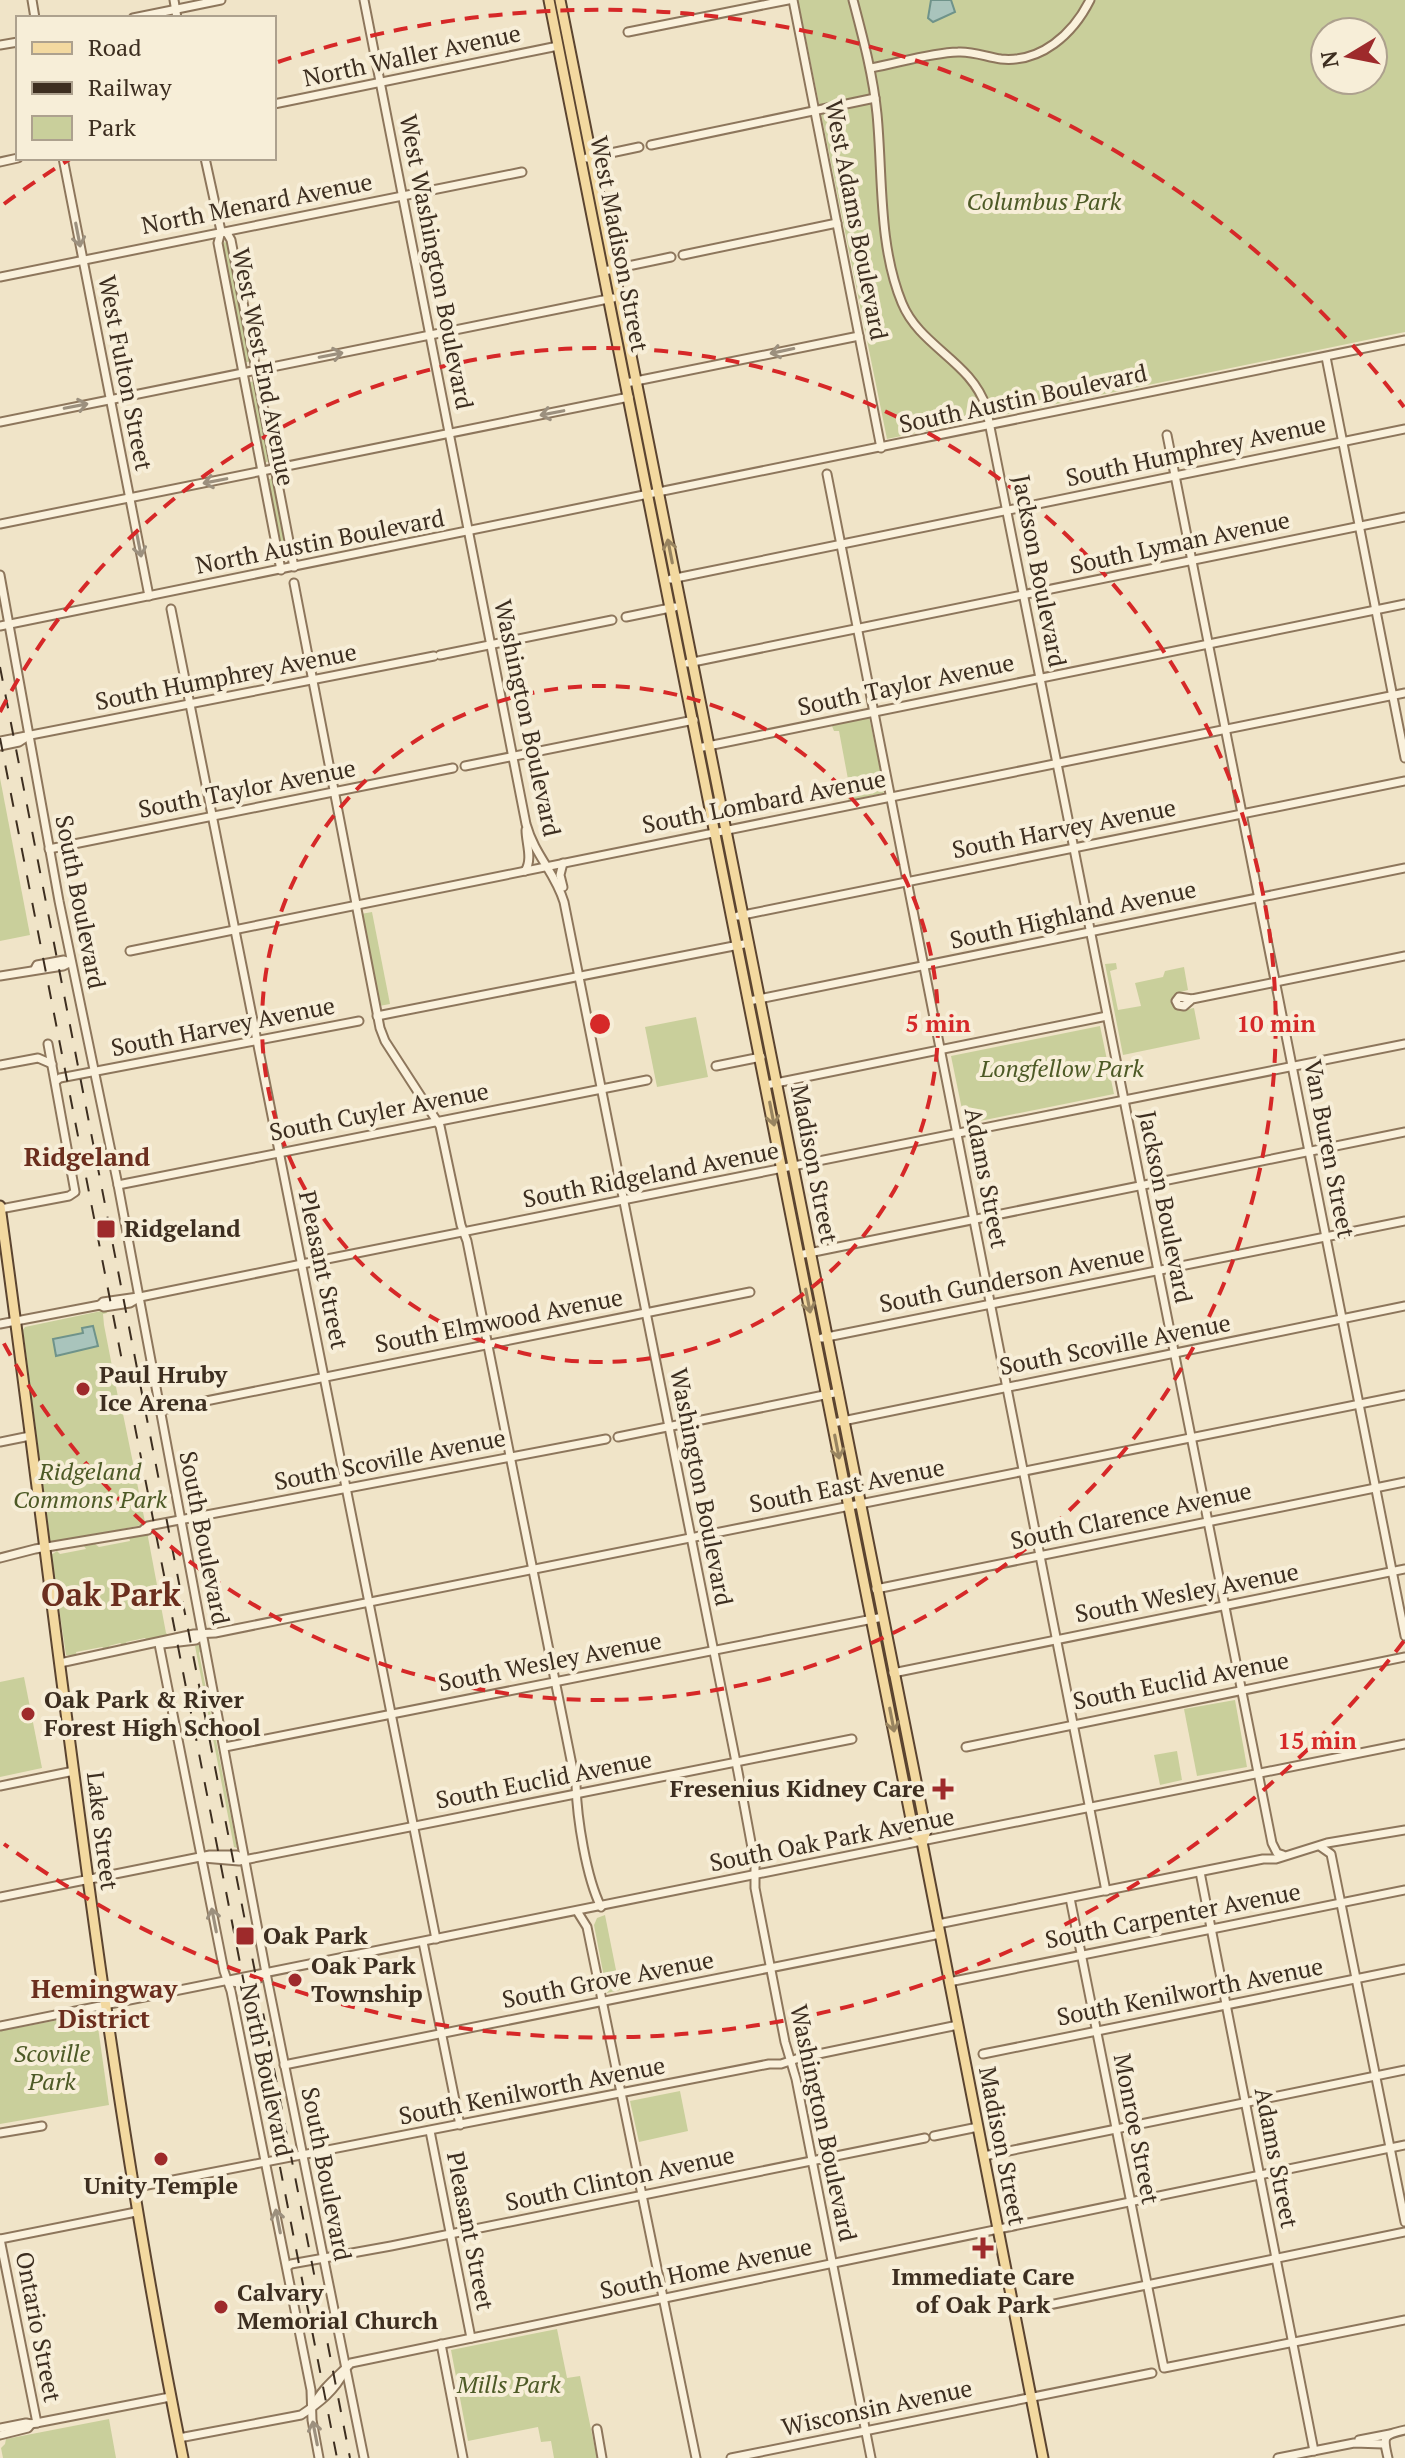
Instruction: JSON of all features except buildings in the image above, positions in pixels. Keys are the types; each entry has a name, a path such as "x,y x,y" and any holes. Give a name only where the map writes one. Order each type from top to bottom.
{"main road":[{"name":"West Madison Street","path":"549,0 586,158"},
{"name":"West Madison Street","path":"560,0 586,158 653,495"},
{"name":"West Madison Street","path":"631,382 629,397 653,495"},
{"name":"Madison Street","path":"653,495 704,747 732,917 760,1057 811,1253 839,1392 926,1831 922,1842 1043,2458"},
{"name":"Madison Street","path":"720,832 743,915 772,1055 799,1255 914,1834 922,1842"},
{"name":"Lake Street","path":"0,1208 132,2188 183,2458"}],"street":[{"path":"174,0 176,14"},
{"path":"154,16 176,14 221,0"},
{"name":"West Washington Boulevard","path":"364,0 468,532"},
{"path":"628,32 790,0"},
{"name":"West Adams Boulevard","path":"790,0 881,448"},
{"name":"Jackson Boulevard","path":"853,0 871,68 888,245 902,303 922,335 974,382 983,399 990,426 1272,1843 1280,1854"},
{"path":"871,68 958,52 1002,59 1033,55 1065,36 1090,0"},
{"name":"North Waller Avenue","path":"276,104 558,46"},
{"path":"651,145 875,98"},
{"path":"586,158 639,147"},
{"name":"West Fulton Street","path":"63,160 149,596"},
{"path":"205,160 221,231"},
{"name":"North Menard Avenue","path":"0,277 522,172"},
{"path":"683,255 837,223"},
{"name":"West West End Avenue","path":"281,570 218,243 221,231 227,233 231,240 294,567"},
{"path":"608,270 671,257"},
{"path":"0,422 614,297"},
{"path":"631,382 859,336"},
{"name":"South Austin Boulevard","path":"653,495 1405,340"},
{"path":"1326,357 1405,758"},
{"path":"0,524 629,397"},
{"name":"South Humphrey Avenue","path":"670,579 1405,429"},
{"name":"Van Buren Street","path":"1167,435 1405,1636"},
{"name":"Adams Street","path":"827,474 1106,1891"},
{"name":"North Austin Boulevard","path":"0,626 653,495"},
{"name":"South Lyman Avenue","path":"687,663 1405,517"},
{"name":"Washington Boulevard","path":"468,532 526,824 534,848 558,884 564,902 736,1762 755,1888 871,2458"},
{"name":"South Boulevard","path":"0,575 49,849 140,1297 266,1973 364,2458"},
{"path":"294,583 377,1016 385,1041 442,1131 488,1344 577,1794 595,1908 587,1927"},
{"name":"South Taylor Avenue","path":"704,747 1405,604"},
{"path":"626,617 676,606"},
{"name":"Pleasant Street","path":"171,609 436,1939"},
{"name":"South Humphrey Avenue","path":"0,744 612,620"},
{"name":"South Lombard Avenue","path":"130,951 1405,693"},
{"path":"465,766 698,719"},
{"name":"South Taylor Avenue","path":"49,849 453,768"},
{"name":"South Harvey Avenue","path":"732,917 1405,781"},
{"path":"525,871 530,857 526,824"},
{"path":"563,863 560,875 564,902"},
{"name":"South Highland Avenue","path":"749,1001 1405,868"},
{"path":"377,1016 749,943"},
{"path":"1192,999 1405,956"},
{"path":"0,976 71,962"},
{"path":"766,1085 1107,1016"},
{"name":"South Harvey Avenue","path":"56,1081 359,1021"},
{"path":"0,1208 73,1195 76,1187 48,1044"},
{"name":"South Ridgeland Avenue","path":"0,1324 1405,1044"},
{"path":"716,1066 772,1055"},
{"path":"0,1065 38,1058 52,1064"},
{"name":"South Cuyler Avenue","path":"118,1185 647,1080"},
{"path":"799,1255 1405,1132"},
{"name":"South Gunderson Avenue","path":"816,1339 1405,1221"},
{"name":"South Elmwood Avenue","path":"161,1410 750,1292"},
{"name":"South Scoville Avenue","path":"833,1423 1405,1306"},
{"path":"618,1437 839,1392"},
{"name":"South East Avenue","path":"60,1663 1405,1395"},
{"path":"0,1442 30,1436"},
{"name":"South Scoville Avenue","path":"0,1558 148,1526 606,1439"},
{"name":"South Clarence Avenue","path":"866,1591 1405,1482"},
{"name":"South Wesley Avenue","path":"883,1675 1405,1569"},
{"name":"South Wesley Avenue","path":"225,1747 883,1617"},
{"name":"North Boulevard","path":"159,1644 287,2267 311,2390 319,2458"},
{"name":"South Euclid Avenue","path":"966,1747 1405,1657"},
{"name":"South Euclid Avenue","path":"0,1897 210,1855 237,1855 244,1859 852,1739"},
{"name":"South Oak Park Avenue","path":"0,2026 1405,1744"},
{"path":"0,1786 74,1771"},
{"name":"South Grove Avenue","path":"284,2065 771,1968 1070,1898 1263,1859 1276,1859 1280,1854 1324,1848 1327,1843 1405,1830"},
{"path":"1324,1848 1331,1854 1405,2222"},
{"name":"Adams Street","path":"1200,1872 1314,2451"},
{"name":"South Carpenter Avenue","path":"949,1982 1405,1890"},
{"name":"Monroe Street","path":"1070,1898 1164,2368 1293,2342"},
{"path":"577,1911 587,1927 696,2458"},
{"name":"Pleasant Street","path":"423,1942 460,2125"},
{"name":"South Kenilworth Avenue","path":"983,2054 1405,1969"},
{"name":"South Kenilworth Avenue","path":"132,2188 958,2025"},
{"path":"984,2156 1405,2070"},
{"path":"0,2133 42,2126"},
{"name":"South Clinton Avenue","path":"287,2267 320,2263 978,2127"},
{"name":"Pleasant Street","path":"430,2131 471,2338"},
{"name":"South Home Avenue","path":"312,2408 317,2397 351,2363 1405,2145"},
{"path":"0,2239 136,2212"},
{"path":"1015,2312 1405,2232"},
{"name":"Ontario Street","path":"0,2239 34,2424"},
{"path":"1293,2342 1405,2320"},
{"path":"441,2344 463,2458"},
{"name":"Wisconsin Avenue","path":"731,2458 1152,2373"},
{"path":"3,2431 170,2397"},
{"path":"179,2438 301,2415 312,2408"},
{"path":"597,2429 602,2458"},
{"path":"1278,2458 1354,2443 1387,2445 1405,2432"},
{"path":"1354,2443 1360,2439 1387,2445"}],"green space":[{"name":"Columbus Park","path":"798,0 1405,0 1405,332 887,439"},
{"path":"227,242 251,361 243,363 220,243"},
{"path":"254,381 270,461 263,463 247,383"},
{"path":"273,478 289,558 282,560 266,480"},
{"path":"869,717 885,791 849,801 845,792 850,790 839,731 834,731 832,726"},
{"path":"0,778 30,935 0,941"},
{"path":"372,912 390,1004 379,1006 361,914"},
{"path":"1116,963 1117,969 1110,971 1118,1010 1141,1006 1135,983 1163,977 1165,971 1184,967 1188,990 1177,993 1174,1005 1182,1010 1194,1008 1200,1039 1123,1055 1105,964"},
{"path":"696,1017 708,1077 657,1087 645,1027"},
{"name":"Longfellow Park","path":"1100,1026 1114,1094 965,1124 951,1056"},
{"name":"Ridgeland Commons Park","path":"106,1310 107,1313 103,1314 104,1325 118,1397 125,1408 122,1409 147,1524 53,1543 50,1541 23,1330 25,1327"},
{"name":"Ridgeland Commons Park","path":"149,1533 169,1636 149,1642 145,1638 126,1642 128,1646 120,1643 106,1650 102,1647 76,1652 77,1656 66,1655 51,1555 57,1551 60,1554 86,1549 84,1546 95,1544 99,1547 130,1541 129,1537"},
{"path":"199,1645 237,1848 234,1847 195,1646"},
{"path":"24,1677 42,1768 0,1777 0,1682"},
{"path":"1235,1700 1247,1767 1197,1776 1184,1709"},
{"path":"1177,1751 1182,1780 1160,1785 1154,1755"},
{"path":"605,1915 620,1990 607,1993 594,1925 597,1918"},
{"name":"Scoville Park","path":"96,2013 109,2105 0,2124 0,2031"},
{"path":"680,2091 688,2131 639,2142 630,2101"},
{"name":"Mills Park","path":"557,2329 567,2378 580,2376 597,2458 554,2458 551,2441 541,2442 538,2427 468,2441 451,2350"},
{"path":"109,2419 116,2458 3,2458 1,2448 6,2439"}],"water":[{"path":"931,0 951,0 955,12 933,22 928,18"},
{"path":"93,1326 98,1346 56,1356 53,1339 83,1333 82,1328"}],"railway":[{"path":"0,667 350,2458"},
{"path":"0,738 337,2458"}],"place":[{"name":"Ridgeland","path":"106,1229"},
{"name":"Paul Hruby Ice Arena","path":"83,1389"},
{"name":"Oak Park & River Forest High School","path":"28,1714"},
{"name":"Fresenius Kidney Care","path":"943,1789"},
{"name":"Oak Park","path":"245,1936"},
{"name":"Oak Park Township","path":"295,1980"},
{"name":"Unity Temple","path":"161,2159"},
{"name":"Immediate Care of Oak Park","path":"983,2248"},
{"name":"Calvary Memorial Church","path":"221,2307"}],"district":[{"name":"Ridgeland","path":"87,1157"},
{"name":"Oak Park","path":"111,1595"},
{"name":"Hemingway District","path":"104,2004"}]}
